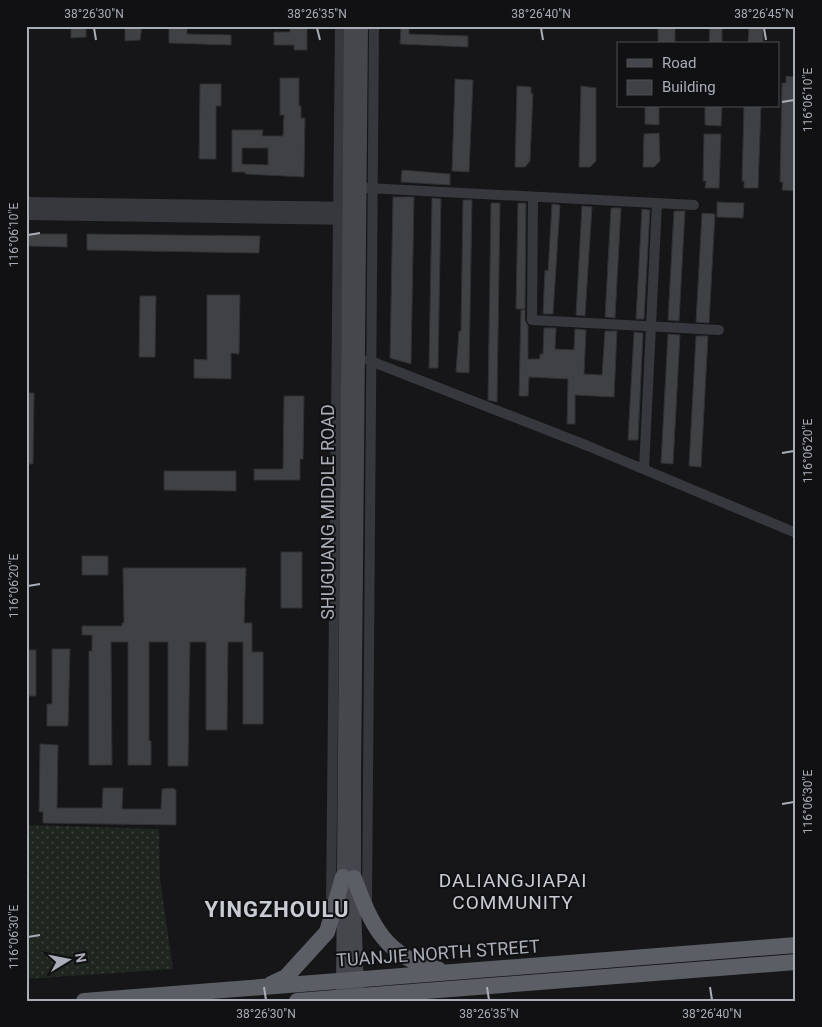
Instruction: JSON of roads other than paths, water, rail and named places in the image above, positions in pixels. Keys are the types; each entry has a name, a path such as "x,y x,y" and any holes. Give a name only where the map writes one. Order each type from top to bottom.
{"highway":[{"path":"348,877 375,928 388,946 411,961 466,980"},
{"path":"252,988 276,982 286,977 321,940 330,924 348,877"},
{"name":"TUANJIE NORTH STREET","path":"297,1001 466,980 796,945"},
{"name":"TUANJIE NORTH STREET","path":"466,980 796,962"},
{"path":"422,1001 466,980"},
{"name":"TUANJIE NORTH STREET","path":"84,1001 252,988 351,993"}],"main road":[{"name":"SHUGUANG MIDDLE ROAD","path":"351,26 348,877 351,993"},
{"name":"SHUGUANG MIDDLE ROAD","path":"348,877 357,356 349,213 366,188 361,26"}],"street":[{"path":"330,924 349,213 340,26"},
{"path":"367,910 372,361 366,188 374,26"},
{"path":"366,188 694,205"},
{"path":"533,197 532,320 719,330"},
{"path":"26,203 349,213"},
{"path":"644,469 657,203"},
{"path":"26,214 349,213"},
{"path":"357,356 644,469 796,533"}],"district":[{"name":"DALIANGJIAPAI COMMUNITY","path":"513,891"},
{"name":"YINGZHOULU","path":"277,909"}]}
